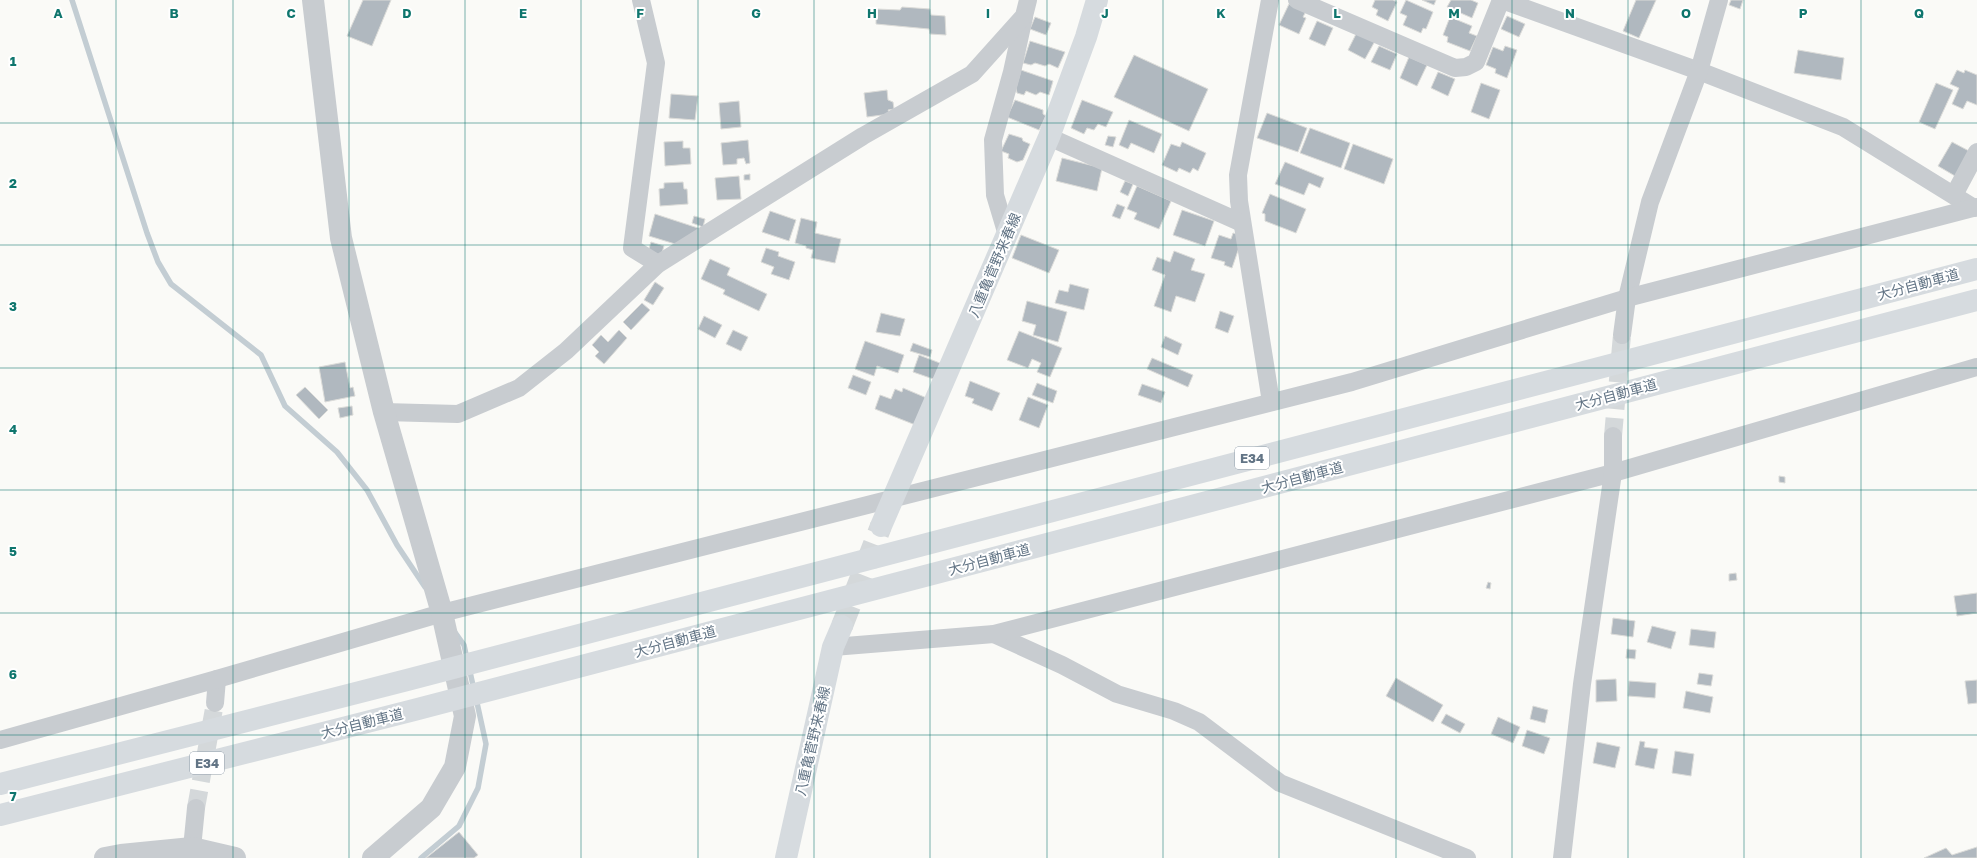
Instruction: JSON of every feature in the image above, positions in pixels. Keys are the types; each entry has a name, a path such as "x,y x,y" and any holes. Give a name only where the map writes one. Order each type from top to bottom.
{"main road":[{"name":"八重亀菅野来春線","path":"881,526 1049,137 1098,0"},
{"name":"大分自動車道","path":"0,784 408,680 1977,269"},
{"name":"大分自動車道","path":"0,815 414,710 1977,300"},
{"name":"八重亀菅野来春線","path":"786,858 833,647 842,626"}],"street":[{"path":"313,0 341,238 384,412 442,613 465,716 455,767 431,808 373,858"},
{"path":"641,0 656,63 632,248 658,264"},
{"path":"1297,0 1455,68 1466,67 1476,62 1502,0 1699,71 1843,127 1976,207"},
{"path":"1622,335 1627,298 1650,202 1699,71 1719,0"},
{"path":"1267,1 1238,175 1242,223 1272,402"},
{"path":"384,412 458,414 519,388 566,351 658,264 863,136 972,74 1026,8"},
{"path":"1007,235 995,195 992,140 1012,72 1026,8"},
{"path":"1049,137 1242,223"},
{"path":"1954,195 1977,152"},
{"path":"0,740 217,679 442,613 1352,382 1627,298 1976,207"},
{"path":"833,647 994,634 1614,473 1977,367"},
{"path":"1562,858 1582,684 1614,473 1613,436"},
{"path":"994,634 1062,665 1116,694 1174,711 1200,722 1280,782 1467,858"},
{"path":"215,702 217,679"},
{"path":"192,848 196,808"},
{"path":"105,858 121,854 192,848 235,858"}],"building":[{"path":"363,0 391,0 372,46 347,36"},
{"path":"1375,0 1393,0 1397,2 1388,21 1376,15 1378,10 1372,7"},
{"path":"1406,0 1433,12 1426,29 1423,28 1421,33 1403,25 1407,16 1400,13"},
{"path":"1422,0 1436,0 1434,5"},
{"path":"1451,0 1471,0 1478,3 1472,18 1447,7"},
{"path":"1636,0 1656,0 1639,38 1623,31"},
{"path":"1731,0 1743,0 1740,9 1729,5"},
{"path":"1289,4 1306,11 1303,17 1306,18 1299,34 1279,25"},
{"path":"902,7 930,9 931,15 945,16 946,35 930,34 929,29 876,24 876,9 900,10"},
{"path":"1507,16 1525,24 1519,37 1501,29"},
{"path":"1035,17 1051,23 1046,35 1030,29"},
{"path":"1450,17 1472,26 1469,33 1477,36 1470,51 1447,42 1448,37 1443,35"},
{"path":"1317,21 1333,28 1325,46 1309,39"},
{"path":"1357,32 1375,41 1365,59 1348,50"},
{"path":"1030,41 1065,52 1058,68 1049,64 1045,66 1035,63 1031,65 1023,63"},
{"path":"1379,46 1397,54 1390,70 1371,62"},
{"path":"1505,46 1517,50 1507,78 1495,73 1496,69 1486,65 1493,47 1503,51"},
{"path":"1798,50 1844,58 1841,80 1794,73"},
{"path":"1134,55 1208,89 1189,131 1114,97"},
{"path":"1409,57 1427,65 1417,86 1400,78"},
{"path":"1021,70 1053,81 1049,95 1040,92 1036,95 1026,91 1024,95 1017,93 1016,88"},
{"path":"1957,70 1964,73 1965,70 1977,75 1977,105 1967,101 1963,109 1952,104 1959,88 1950,84"},
{"path":"1438,72 1455,79 1448,96 1431,88"},
{"path":"1481,83 1500,90 1489,119 1471,112"},
{"path":"1936,83 1953,90 1935,129 1919,122"},
{"path":"887,90 888,100 893,102 894,109 888,110 890,114 867,117 864,93"},
{"path":"671,94 698,96 695,120 669,118"},
{"path":"1015,100 1043,110 1043,114 1046,116 1039,130 1007,117"},
{"path":"1082,100 1113,112 1106,127 1098,124 1094,130 1087,128 1084,134 1071,128"},
{"path":"739,101 741,127 721,129 719,103"},
{"path":"1267,113 1307,128 1298,152 1257,138"},
{"path":"1129,120 1162,134 1154,153 1131,143 1128,149 1119,145"},
{"path":"1310,128 1350,143 1341,168 1300,153"},
{"path":"1009,134 1022,138 1023,141 1030,144 1023,160 1017,162 1008,158 1009,154 1001,151"},
{"path":"1108,136 1116,137 1113,147 1105,145"},
{"path":"748,140 750,163 746,164 744,158 737,159 737,164 723,165 721,143"},
{"path":"683,141 683,148 690,148 691,164 665,166 664,142"},
{"path":"1182,142 1206,153 1198,171 1193,168 1190,173 1179,168 1177,172 1162,165 1171,144 1180,147"},
{"path":"1952,142 1969,151 1955,176 1938,166"},
{"path":"1353,144 1393,159 1384,184 1344,169"},
{"path":"1062,158 1102,168 1097,191 1056,181"},
{"path":"1285,162 1324,178 1320,188 1309,183 1304,195 1275,184"},
{"path":"750,174 750,180 744,180 744,175"},
{"path":"739,176 741,199 717,200 715,178"},
{"path":"1125,181 1133,184 1128,196 1120,192"},
{"path":"683,182 684,189 687,189 688,204 660,206 659,189 664,188 664,183"},
{"path":"1137,186 1171,201 1159,229 1134,219 1137,213 1127,209"},
{"path":"1270,194 1306,209 1296,233 1265,221 1265,214 1262,213"},
{"path":"1117,204 1125,207 1120,219 1112,216"},
{"path":"1182,210 1214,221 1205,246 1173,235"},
{"path":"770,211 796,220 789,241 762,232"},
{"path":"655,214 704,230 685,247 649,236"},
{"path":"694,216 705,219 703,227 692,223"},
{"path":"801,218 817,222 815,233 841,239 835,263 811,258 813,250 795,243"},
{"path":"1233,233 1243,236 1232,268 1224,265 1225,262 1211,258 1219,235 1231,239"},
{"path":"1021,235 1059,250 1049,273 1012,258"},
{"path":"651,242 664,246 661,256 648,252"},
{"path":"766,248 779,252 778,256 795,262 789,280 771,274 774,267 761,262"},
{"path":"1174,251 1195,259 1191,270 1205,274 1195,302 1176,296 1171,312 1154,306 1165,275 1152,270 1157,257 1170,262"},
{"path":"710,259 730,268 727,275 767,294 759,311 723,294 725,290 701,279"},
{"path":"655,282 664,288 653,305 644,300"},
{"path":"1070,284 1089,289 1084,310 1055,303 1059,290 1068,292"},
{"path":"1027,301 1067,312 1058,342 1033,335 1036,325 1022,321"},
{"path":"642,303 650,310 631,330 623,322"},
{"path":"1220,311 1234,316 1228,333 1215,328"},
{"path":"881,313 905,319 900,336 876,332"},
{"path":"704,316 722,325 715,338 698,329"},
{"path":"619,330 627,338 604,364 595,356 599,352 592,345 601,335 608,342"},
{"path":"733,330 748,337 741,351 726,344"},
{"path":"1019,331 1062,348 1050,377 1037,372 1041,363 1032,359 1028,368 1007,360"},
{"path":"1165,336 1182,344 1178,355 1161,347"},
{"path":"865,341 904,355 898,373 877,366 874,376 855,369"},
{"path":"913,343 932,350 930,357 910,351"},
{"path":"919,355 945,365 939,381 913,372"},
{"path":"1152,358 1193,375 1188,387 1147,369"},
{"path":"345,362 350,388 353,387 355,396 325,402 319,367"},
{"path":"853,375 871,382 866,395 848,388"},
{"path":"970,381 1000,393 992,411 972,403 974,399 965,396"},
{"path":"1037,383 1057,391 1053,403 1032,395"},
{"path":"1142,384 1165,392 1161,403 1138,395"},
{"path":"305,387 328,410 319,419 296,395"},
{"path":"903,388 929,399 918,426 875,409 880,395 891,399 895,389 902,392"},
{"path":"1028,397 1048,405 1039,428 1019,420"},
{"path":"352,406 353,415 340,418 338,408"},
{"path":"1779,476 1785,477 1785,483 1779,482"},
{"path":"1736,573 1737,580 1729,581 1729,574"},
{"path":"1488,582 1491,583 1490,589 1486,588"},
{"path":"1977,593 1977,613 1957,616 1954,596"},
{"path":"1613,618 1635,621 1633,637 1611,634"},
{"path":"1652,626 1676,632 1671,649 1647,642"},
{"path":"1691,629 1716,632 1714,648 1689,645"},
{"path":"1627,649 1636,650 1635,659 1626,658"},
{"path":"1699,673 1713,675 1711,686 1697,684"},
{"path":"1396,678 1443,705 1433,722 1386,696"},
{"path":"1616,679 1617,701 1596,702 1596,680"},
{"path":"1977,680 1977,703 1968,704 1965,681"},
{"path":"1629,681 1656,683 1655,698 1628,696"},
{"path":"1686,691 1713,697 1710,713 1683,708"},
{"path":"1533,706 1548,710 1545,723 1530,719"},
{"path":"1446,714 1465,724 1460,733 1441,723"},
{"path":"1498,717 1520,727 1513,743 1491,734"},
{"path":"1527,730 1550,738 1544,754 1522,746"},
{"path":"1640,741 1645,742 1644,747 1658,749 1654,769 1635,765"},
{"path":"1597,742 1620,747 1615,768 1593,763"},
{"path":"1675,751 1694,754 1691,776 1672,773"},
{"path":"459,832 478,855 474,858 426,858"},
{"path":"1977,847 1977,858 1924,858 1946,848 1952,855"}],"waterway":[{"path":"72,0 147,233 158,262 171,284 261,355 285,406 337,452 367,490 397,545 425,587"},
{"path":"454,631 464,645 467,659"},
{"path":"469,667 474,690"},
{"path":"421,858 459,826 478,788 486,744 476,698"}],"tunnel":[{"path":"1613,436 1622,335"},
{"path":"842,626 881,526"},
{"path":"196,808 215,703"}]}
